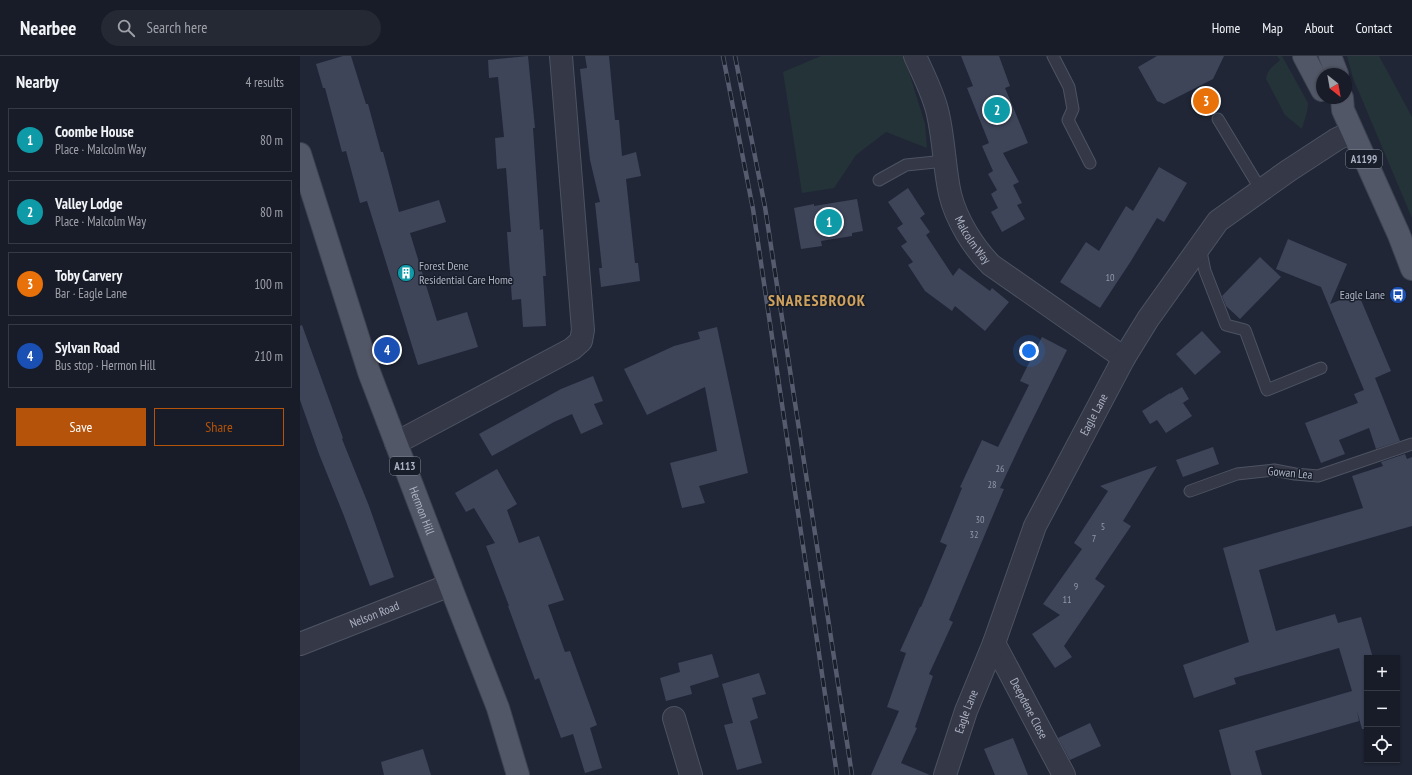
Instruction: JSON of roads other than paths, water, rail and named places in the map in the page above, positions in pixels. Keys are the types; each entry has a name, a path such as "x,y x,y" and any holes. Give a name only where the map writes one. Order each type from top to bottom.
{"main road":[{"path":"1304,56 1316,79"},
{"path":"1330,56 1335,68"},
{"name":"A1199","path":"1338,104 1408,248 1412,269"},
{"name":"Hermon Hill","path":"300,154 369,372 498,708 518,775"}],"street":[{"path":"396,443 572,349 581,341 583,330 561,56"},
{"name":"Malcolm Way","path":"915,56 930,87 937,110 950,196 960,219 980,254 991,265 1124,358"},
{"name":"Eagle Lane","path":"945,775 966,711 994,643 1035,526 1124,358 1148,319 1218,221 1337,139 1352,132"},
{"name":"Nelson Road","path":"300,644 450,585"},
{"name":"Deepdene Close","path":"994,643 1064,775"},
{"path":"674,718 691,775"}],"lane":[{"path":"1053,56 1069,86 1074,110 1068,120 1090,163"},
{"path":"1218,119 1261,190"},
{"path":"879,180 906,165 945,161"},
{"path":"1200,246 1205,271 1226,325 1245,330 1267,390 1321,368"},
{"name":"Gowan Lea","path":"1190,491 1237,474 1274,470 1318,476 1412,444"}],"railway":[{"path":"723,56 753,209 837,775"},
{"path":"735,56 765,207 852,775"}],"place":[{"name":"Toby Carvery","path":"1206,101"},
{"name":"Valley Lodge","path":"997,110"},
{"name":"Coombe House","path":"829,222"},
{"name":"Forest Dene Residential Care Home","path":"406,273"},
{"name":"Eagle Lane","path":"1398,295"},
{"name":"Sylvan Road","path":"387,350"}],"district":[{"name":"SNARESBROOK","path":"817,300"}]}
